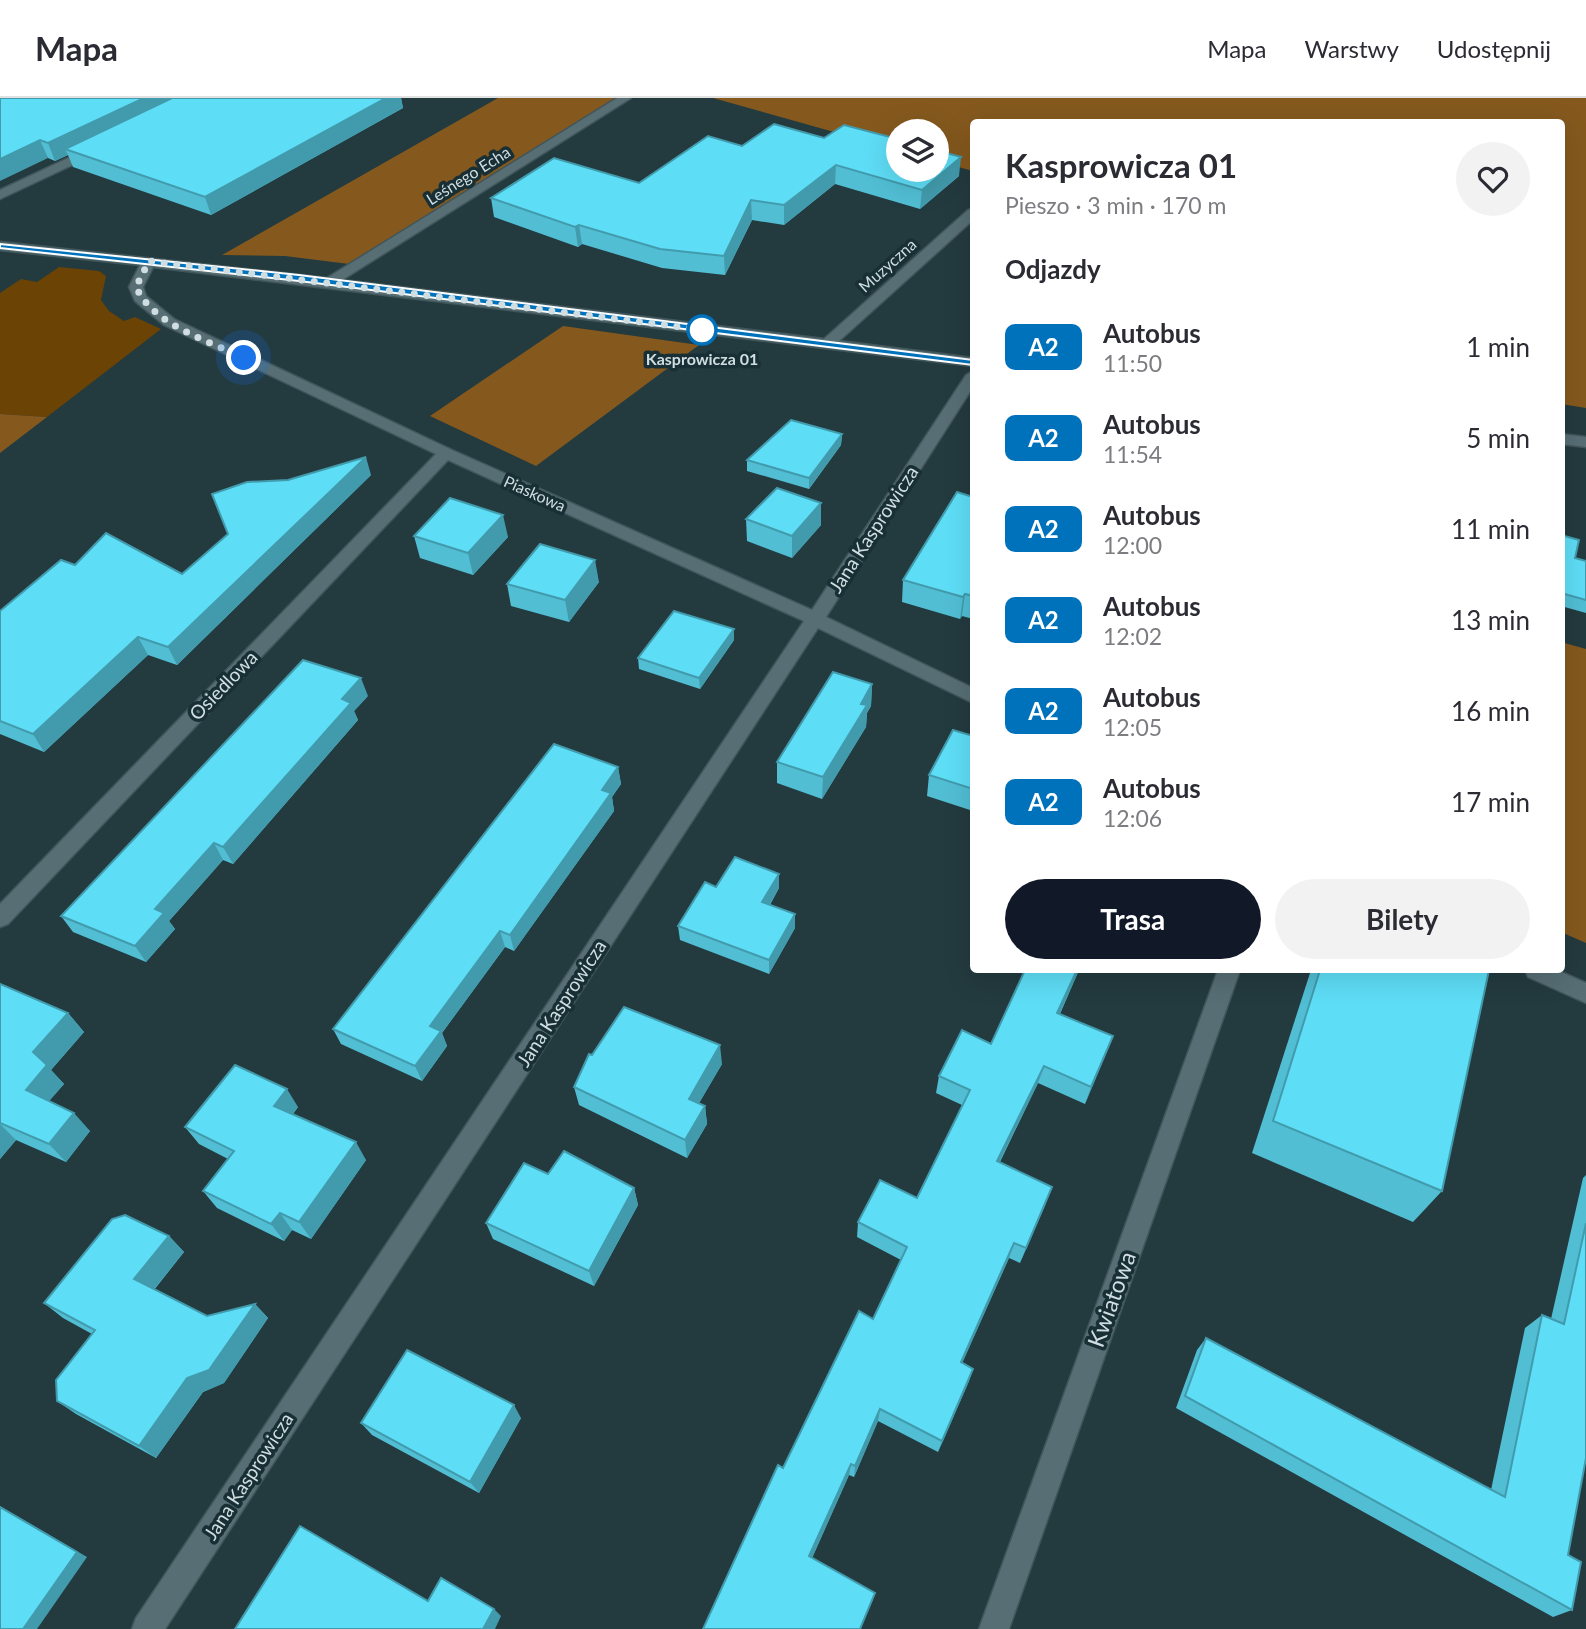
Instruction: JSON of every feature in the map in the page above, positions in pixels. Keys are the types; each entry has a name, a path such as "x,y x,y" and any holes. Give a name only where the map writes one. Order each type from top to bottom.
{"street":[{"name":"Leśnego Echa","path":"329,282 625,98"},
{"path":"0,195 113,141"},
{"name":"Muzyczna","path":"826,345 970,216"},
{"path":"0,246 329,282 970,362"},
{"name":"Piaskowa","path":"149,261 136,287 140,298 169,322 446,453 815,619 970,695"},
{"name":"Jana Kasprowicza","path":"147,1629 815,619 970,380"},
{"path":"1565,439 1586,442"},
{"name":"Osiedlowa","path":"0,918 446,453"},
{"name":"Kwiatowa","path":"994,1629 1228,973"},
{"path":"1543,973 1586,993"}],"shaded area":[{"path":"498,98 617,98 349,264 285,256 222,255"},
{"path":"713,98 1586,98 1586,408 1565,405 1565,119 970,119 970,170 949,165 949,119 886,119 886,147"},
{"path":"59,267 99,271 106,276 101,300 109,311 124,321 135,317 161,329 47,417 0,414 0,293 21,279 37,282"},
{"path":"563,326 699,345 536,466 430,416"},
{"path":"0,414 47,417 0,453"},
{"path":"1565,643 1586,649 1586,943 1565,934"}],"building":[{"path":"0,98 144,98 48,143 40,140 0,159"},
{"path":"172,98 386,98 205,197 65,149"},
{"path":"774,124 824,138 844,125 886,136 886,180 836,165 784,205 751,200 724,256 660,249 579,225 575,227 491,198 554,158 639,183 708,136 742,146"},
{"path":"949,154 961,157 949,167"},
{"path":"894,182 931,182 922,190"},
{"path":"791,420 842,434 809,478 747,460"},
{"path":"366,457 168,647 138,637 33,734 0,721 0,611 61,560 75,565 106,533 182,574 228,534 212,494 247,482 288,480"},
{"path":"777,488 821,503 792,536 746,519"},
{"path":"957,492 970,496 970,595 965,594 963,597 903,580"},
{"path":"450,498 503,515 468,553 414,536"},
{"path":"1565,536 1579,540 1575,558 1586,561 1586,600 1565,594"},
{"path":"540,544 595,560 565,600 507,584"},
{"path":"674,611 734,629 699,678 638,658"},
{"path":"303,660 361,678 342,699 351,703 223,847 214,843 155,909 164,913 135,946 61,916"},
{"path":"833,672 872,684 861,704 867,705 823,777 777,762"},
{"path":"953,730 970,735 970,788 929,775"},
{"path":"554,744 618,767 602,790 611,793 510,935 500,931 430,1026 441,1031 415,1066 333,1029"},
{"path":"735,857 779,874 762,902 795,914 769,960 678,926 705,882 716,887"},
{"path":"1024,973 1076,973 1057,1013 1113,1036 1091,1087 1044,1066 997,1161 1052,1187 1026,1248 1014,1243 961,1362 973,1369 942,1441 880,1409 855,1466 851,1464 809,1556 875,1593 860,1629 703,1629 778,1465 783,1468 859,1311 873,1319 907,1247 858,1222 880,1180 917,1198 970,1090 939,1076 962,1030 991,1044"},
{"path":"1319,973 1488,973 1442,1191 1273,1121"},
{"path":"0,984 68,1013 33,1052 47,1065 26,1090 74,1113 49,1144 0,1123"},
{"path":"624,1007 720,1045 689,1099 705,1106 685,1140 574,1087 589,1054 592,1055"},
{"path":"235,1065 287,1089 274,1106 356,1142 299,1222 280,1213 271,1224 203,1191 234,1151 185,1127"},
{"path":"564,1151 634,1188 589,1271 486,1223 524,1163 548,1174"},
{"path":"125,1215 169,1236 134,1279 207,1316 255,1304 209,1370 187,1378 139,1446 57,1401 56,1380 95,1330 44,1303 112,1219"},
{"path":"1586,1223 1586,1458 1568,1555 1581,1562 1572,1610 1185,1396 1206,1338 1505,1497 1542,1315 1564,1324"},
{"path":"407,1350 514,1405 470,1482 361,1423"},
{"path":"0,1507 77,1552 23,1629 0,1629"},
{"path":"300,1526 428,1601 441,1578 494,1609 483,1629 235,1629"}],"bus line":[{"name":"A2","path":"0,246 299,278 970,362"}],"place":[{"name":"Kasprowicza 01","path":"702,330"}],"route":[{"path":"244,358 169,322 140,298 136,287 149,261 706,330 702,330"}]}
